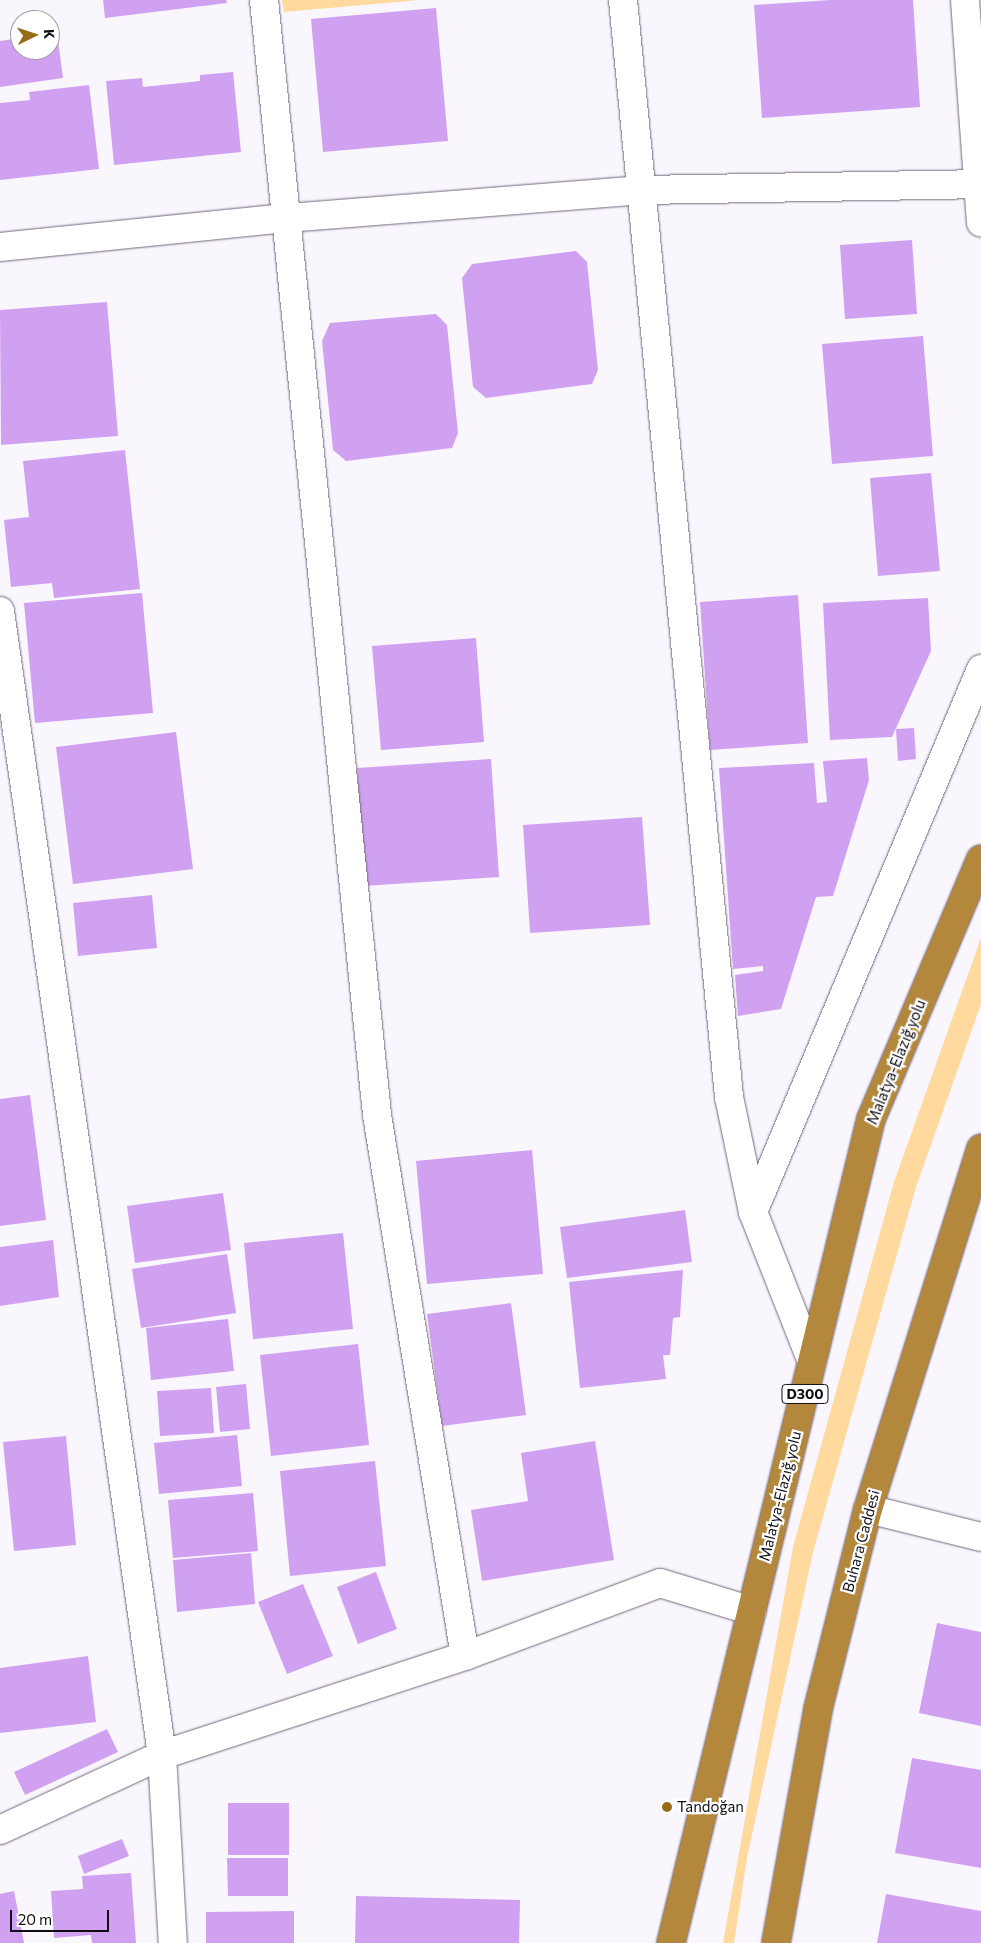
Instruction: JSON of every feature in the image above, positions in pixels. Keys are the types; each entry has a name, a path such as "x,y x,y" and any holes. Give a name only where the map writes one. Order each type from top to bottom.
{"highway":[{"name":"Malatya-Elazığ yolu","path":"671,1943 871,1119 981,859"},
{"name":"Buhara Caddesi","path":"776,1943 818,1709 868,1509 981,1148"}],"street":[{"path":"264,0 377,1115 465,1656"},
{"path":"623,0 729,1097 753,1212 812,1362"},
{"path":"966,0 980,184 981,222"},
{"path":"0,247 287,218 642,190 980,184"},
{"path":"0,611 162,1755 173,1943"},
{"path":"753,1212 981,669"},
{"path":"868,1509 981,1537"},
{"path":"0,1830 162,1755 465,1656 660,1583 752,1611"}],"shaded area":[{"path":"282,0 419,0 284,12"},
{"path":"981,938 981,1004 916,1187 813,1552 747,1858 734,1943 723,1943 793,1547 894,1182"}],"building":[{"path":"103,0 226,0 227,3 105,18"},
{"path":"830,0 913,0 920,107 762,118 754,5"},
{"path":"436,8 448,141 323,152 311,19"},
{"path":"10,40 10,60 60,60 60,55 63,78 0,87 0,41"},
{"path":"233,72 241,152 114,165 106,81 142,78 143,87 200,81 200,75"},
{"path":"89,85 99,169 0,180 0,103 30,100 29,92"},
{"path":"912,240 917,314 845,319 840,245"},
{"path":"576,251 587,262 598,370 592,384 486,398 473,387 462,278 472,264"},
{"path":"107,302 118,436 1,445 0,310"},
{"path":"436,314 447,325 458,433 452,448 346,461 333,450 322,341 330,323"},
{"path":"923,336 933,456 832,464 822,344"},
{"path":"125,450 140,589 54,598 52,583 11,587 4,520 29,517 23,461"},
{"path":"931,473 940,571 878,576 870,478"},
{"path":"142,593 153,713 35,723 24,603"},
{"path":"798,595 808,743 710,750 700,602"},
{"path":"928,598 931,651 892,737 830,740 823,603"},
{"path":"476,638 484,742 381,750 372,646"},
{"path":"914,728 916,759 898,761 896,729"},
{"path":"176,732 193,869 73,884 56,747"},
{"path":"867,758 869,780 833,896 816,897 781,1009 738,1016 735,975 763,971 763,966 733,969 719,768 814,763 817,803 827,802 823,761"},
{"path":"491,759 499,877 364,886 357,768"},
{"path":"642,817 650,925 530,933 523,825"},
{"path":"152,895 157,948 78,956 73,903"},
{"path":"30,1095 46,1220 0,1226 0,1099"},
{"path":"532,1150 543,1274 427,1284 416,1161"},
{"path":"223,1193 231,1250 135,1263 127,1206"},
{"path":"685,1210 692,1262 567,1278 560,1227"},
{"path":"343,1233 353,1329 253,1339 244,1243"},
{"path":"53,1240 59,1297 0,1306 0,1247"},
{"path":"227,1254 236,1313 141,1328 132,1269"},
{"path":"683,1270 680,1317 673,1318 670,1355 663,1355 666,1379 580,1388 569,1282"},
{"path":"511,1303 526,1415 442,1426 427,1314"},
{"path":"228,1319 234,1371 151,1380 146,1328"},
{"path":"358,1344 369,1445 271,1456 260,1355"},
{"path":"246,1384 250,1429 220,1432 216,1387"},
{"path":"211,1388 214,1433 160,1436 157,1391"},
{"path":"237,1435 242,1486 159,1494 154,1443"},
{"path":"66,1436 76,1545 14,1551 3,1442"},
{"path":"595,1441 614,1560 482,1581 471,1510 528,1501 521,1453"},
{"path":"375,1461 386,1566 290,1576 280,1471"},
{"path":"253,1493 258,1551 173,1558 168,1500"},
{"path":"251,1553 255,1604 177,1612 173,1560"},
{"path":"376,1572 397,1629 358,1644 337,1587"},
{"path":"303,1584 333,1656 287,1674 258,1602"},
{"path":"937,1623 981,1632 981,1726 919,1713"},
{"path":"88,1656 96,1722 0,1733 0,1668"},
{"path":"107,1729 118,1752 25,1795 14,1772"},
{"path":"912,1758 981,1770 981,1868 895,1853"},
{"path":"228,1803 289,1803 289,1855 228,1855"},
{"path":"122,1839 129,1856 84,1874 78,1856"},
{"path":"227,1858 288,1858 288,1896 228,1896"},
{"path":"131,1873 136,1943 92,1943 91,1935 54,1938 51,1891 83,1889 82,1876"},
{"path":"14,1891 24,1943 0,1943 0,1894"},
{"path":"886,1894 981,1911 981,1943 877,1943"},
{"path":"356,1896 520,1900 519,1943 355,1943"},
{"path":"294,1911 294,1943 206,1943 206,1912"}],"place":[{"name":"Tandoğan","path":"667,1807"}]}
